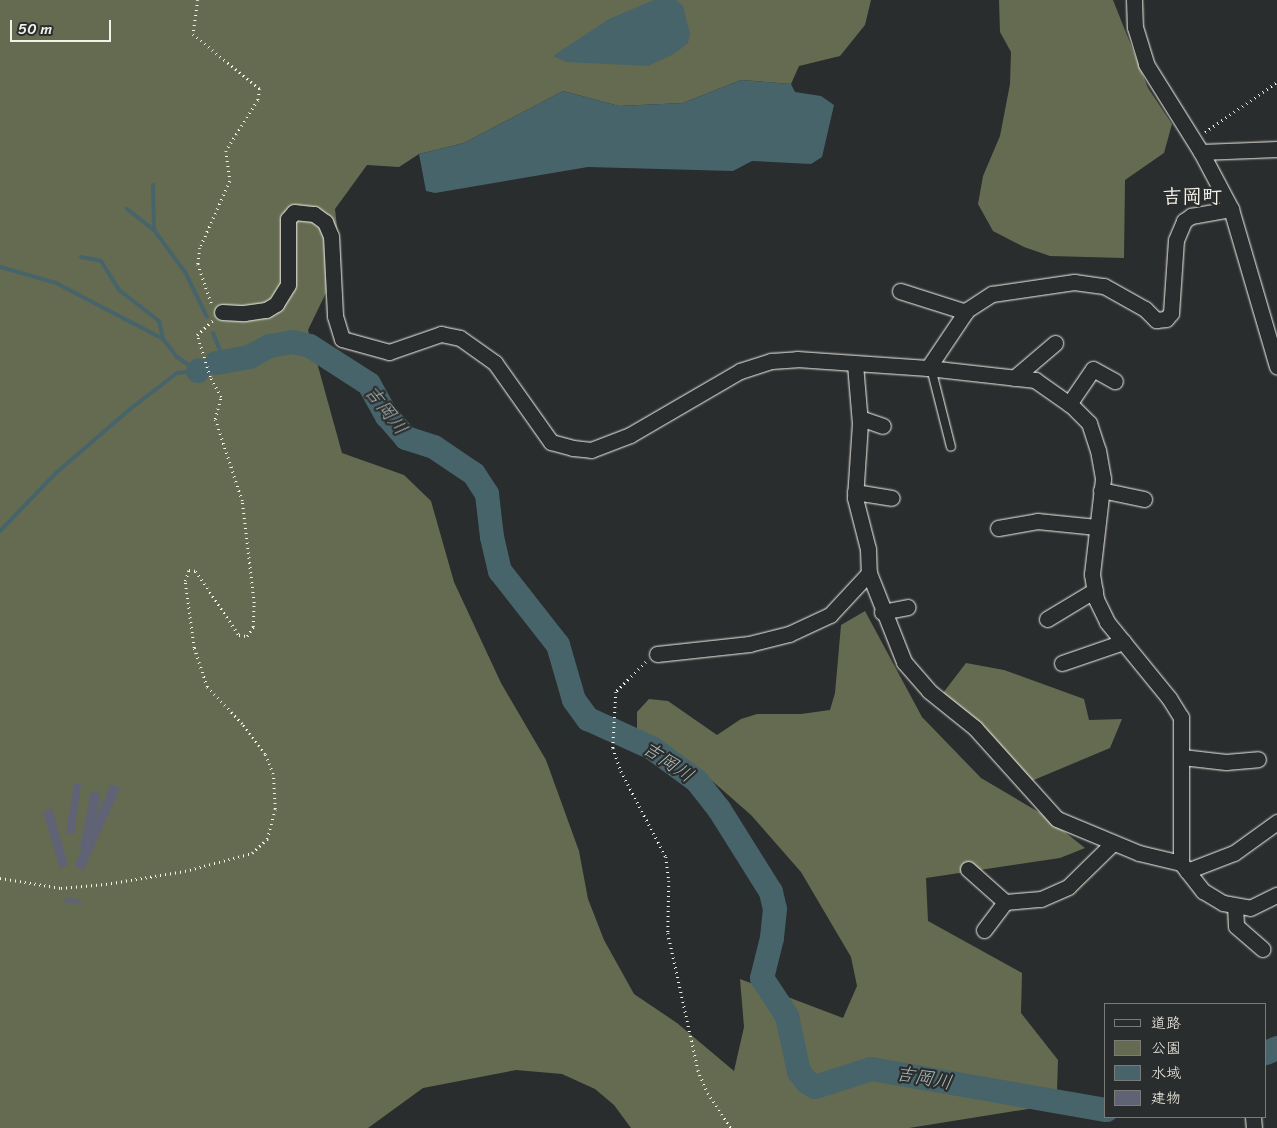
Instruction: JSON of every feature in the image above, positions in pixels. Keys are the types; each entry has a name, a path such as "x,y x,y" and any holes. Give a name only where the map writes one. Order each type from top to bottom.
{"street":[{"path":"1134,0 1135,27 1146,64 1231,210 1277,366"},
{"path":"1196,147 1277,149"},
{"path":"929,368 966,312 992,294 1074,282 1104,286 1145,309 1156,320 1166,319 1171,313 1176,240 1184,221 1191,216 1231,210"},
{"path":"222,312 244,313 266,310 276,304 288,285 288,219 294,212 314,214 325,222 331,236 335,316 342,339 389,352 441,334 460,338 495,363 551,442 591,450 630,435 740,371 771,361 798,359 929,368 1035,380 1069,404 1089,423 1098,450 1101,490 1092,574 1095,590 1107,622 1181,717 1184,867 1203,891 1223,903 1250,908 1277,895"},
{"path":"900,291 966,312"},
{"path":"1014,378 1055,344"},
{"path":"854,364 860,418 855,492 868,549 869,572 882,612 904,662 929,691 975,728 1058,819 1139,853 1184,867 1234,853 1277,822"},
{"path":"1069,404 1093,369 1115,381"},
{"path":"860,418 883,426"},
{"path":"1101,490 1144,499"},
{"path":"855,492 892,498"},
{"path":"998,528 1037,522 1097,527"},
{"path":"657,654 749,644 789,634 830,615 869,572"},
{"path":"1047,619 1095,590"},
{"path":"882,612 908,607"},
{"path":"1062,662 1123,642"},
{"path":"1182,757 1226,762 1258,759"},
{"path":"968,868 1006,902 1041,899 1068,887 1113,843"},
{"path":"984,930 1006,902"},
{"path":"1235,906 1236,926 1262,949"}],"lane":[{"path":"929,368 951,446"}],"path":[{"path":"0,878 61,888 106,884 185,870 252,853 268,839 275,809 273,774 264,754 242,724 207,687 194,648 185,581 189,570 196,571 239,636 247,636 253,627 254,603 242,501 215,418 221,397 210,377 197,335 222,312 208,302 198,264 200,248 230,181 226,151 258,100 260,89 193,34 198,0"},
{"path":"1196,147 1277,82"},
{"path":"657,654 634,672 616,692 613,748 620,771 666,858 670,881 668,933 698,1070 708,1093 731,1128"}],"green space":[{"path":"0,0 871,0 865,25 840,56 799,66 791,84 741,80 683,103 619,106 563,91 464,143 419,154 399,167 367,165 335,209 341,262 308,330 342,453 404,475 431,501 454,582 501,683 546,760 579,851 588,899 604,940 634,994 677,1023 734,1071 744,1027 740,979 843,1018 857,986 851,957 801,872 751,815 702,772 662,754 637,730 637,712 649,699 668,701 717,735 741,719 757,714 801,714 830,710 835,693 841,625 865,611 922,717 981,778 1042,814 1085,848 1060,858 926,878 928,921 1022,973 1021,1013 1058,1060 1057,1091 1028,1109 909,1128 631,1128 614,1105 595,1089 562,1074 516,1070 423,1088 368,1128 0,1128"},
{"path":"999,0 1113,0 1148,88 1172,124 1164,153 1125,180 1124,258 1050,256 1024,247 993,231 978,204 983,176 1000,136 1010,84 1011,52 1000,32"},
{"path":"966,663 1004,670 1084,699 1089,720 1122,719 1110,748 1029,782 996,740 943,693"}],"water":[{"path":"654,0 676,0 683,6 690,34 688,43 674,54 648,66 566,62 553,56 609,19"},
{"path":"741,80 791,84 795,92 821,96 834,105 822,157 811,164 752,161 733,171 588,167 435,193 426,191 419,154 464,143 563,91 619,106 683,103"}],"building":[{"path":"74,783 81,784 74,835 66,833"},
{"path":"111,784 120,788 84,870 74,866"},
{"path":"91,791 101,793 90,849 80,847"},
{"path":"52,808 68,865 60,869 43,812"},
{"path":"65,897 81,900 81,904 64,902"}],"waterway":[{"path":"153,185 154,230"},
{"path":"127,209 154,230 185,272 207,317"},
{"path":"81,257 101,261 119,290 159,321 163,339"},
{"path":"0,267 56,283 163,339 177,357 198,371"},
{"path":"213,333 224,360"},
{"name":"吉岡川","path":"216,363 249,357 270,346 293,342 310,346 369,384 387,416 406,438 434,447 474,474 487,494 492,537 500,571 558,645 574,700 588,719 652,748 697,781 719,809 771,892 775,909 772,938 762,978 787,1016 799,1072 807,1082 815,1087 871,1069 1104,1110"},
{"name":"吉岡川","path":"0,531 56,473 129,410 177,373 198,371"},
{"name":"吉岡川","path":"1267,1053 1277,1048"}],"district":[{"name":"吉岡町","path":"1192,196"}]}
